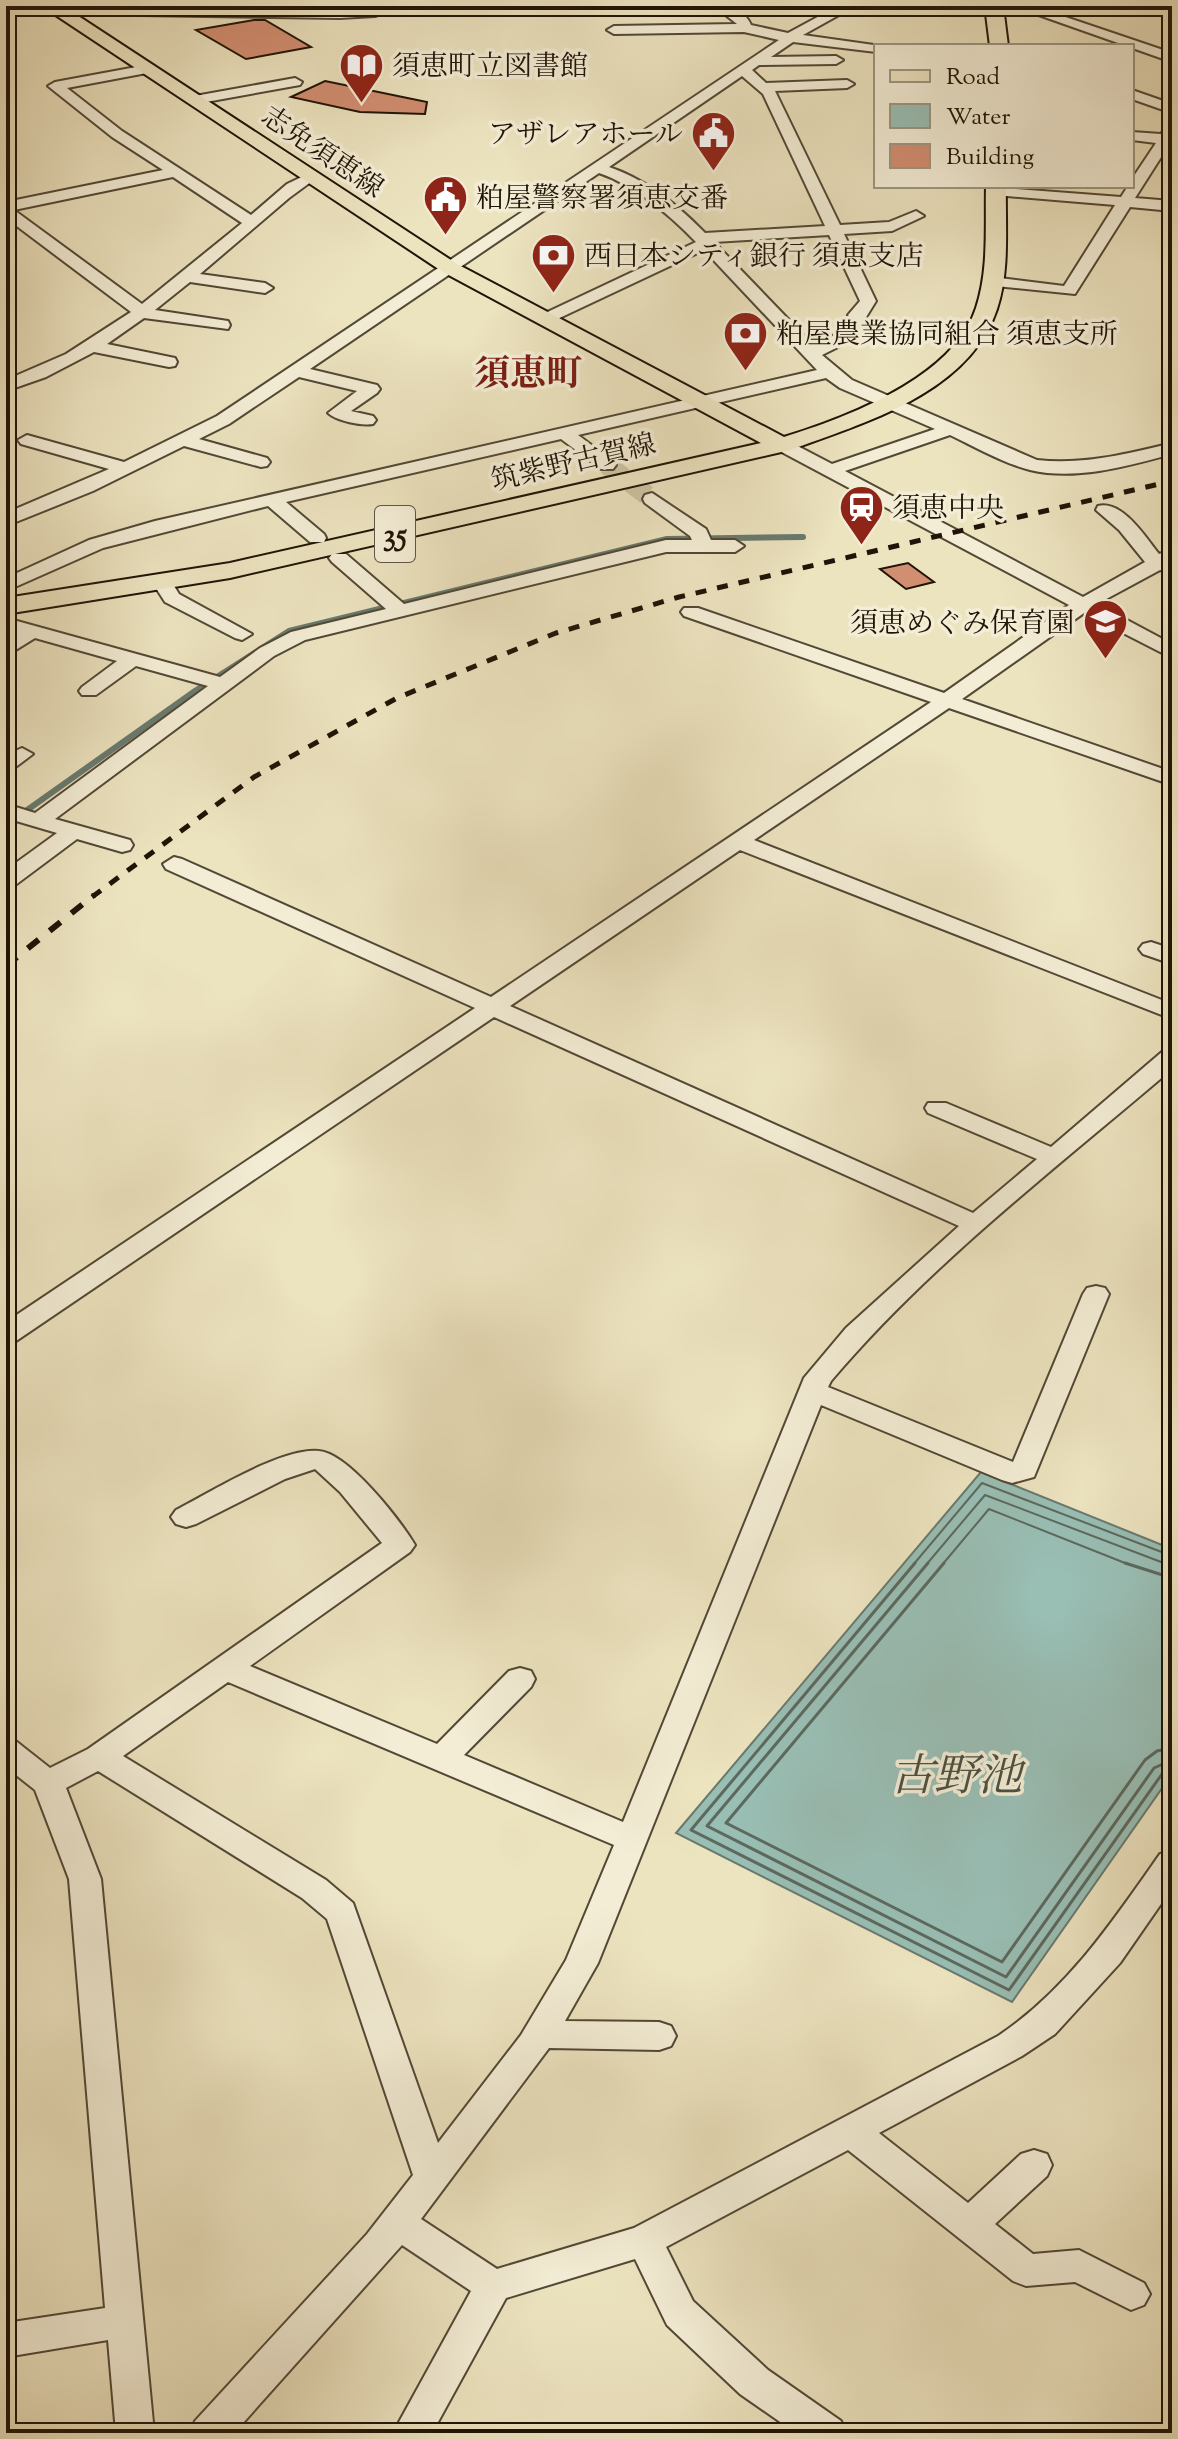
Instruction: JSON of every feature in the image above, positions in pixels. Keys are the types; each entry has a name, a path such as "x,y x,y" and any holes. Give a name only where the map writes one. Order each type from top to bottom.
{"main road":[{"path":"994,6 1001,44"},
{"name":"志免須恵線","path":"56,9 450,268 782,445"},
{"name":"筑紫野古賀線","path":"6,606 164,585 288,560 609,482 782,445 847,423 890,402 950,362 985,320 992,282 996,188"}],"street":[{"path":"283,13 298,6"},
{"path":"324,14 341,6"},
{"path":"6,9 232,8 324,14 395,6"},
{"path":"721,6 742,24"},
{"path":"6,520 124,469 223,420 790,38 844,6"},
{"path":"1020,6 1131,44"},
{"path":"742,24 761,11"},
{"path":"614,30 742,24 790,38 874,48"},
{"path":"1134,45 1172,58"},
{"path":"750,66 836,60"},
{"path":"750,66 764,87 868,301 856,315 859,319 846,336 813,353"},
{"path":"147,69 55,86 117,134 252,223"},
{"path":"195,100 295,82"},
{"path":"764,87 847,84"},
{"path":"1134,95 1172,109"},
{"path":"1134,136 1168,134"},
{"path":"1134,187 1168,134"},
{"path":"599,168 624,177 683,219 829,372 846,384 1033,465 1060,469 1093,468 1172,448"},
{"path":"6,209 176,172"},
{"path":"6,386 95,347 143,313 296,183 312,176"},
{"path":"996,188 1172,206"},
{"path":"992,282 1069,291 1133,188"},
{"path":"6,209 143,313 222,325"},
{"path":"545,319 702,241 832,228 892,226 916,216"},
{"path":"186,277 265,288"},
{"path":"95,347 169,362"},
{"path":"297,371 371,389 337,413 367,420"},
{"path":"6,585 96,544 162,525 829,372"},
{"path":"829,471 951,429"},
{"path":"563,432 607,465"},
{"path":"27,440 107,461 124,469"},
{"path":"183,440 261,462"},
{"path":"782,445 1172,652"},
{"path":"652,499 699,533 703,545"},
{"path":"272,500 317,538"},
{"path":"6,1335 946,701 1082,605 1167,562 1105,510"},
{"path":"41,819 282,642 320,629 666,546 735,546"},
{"path":"339,558 399,610"},
{"path":"164,585 172,598 242,634"},
{"path":"691,612 1172,779"},
{"path":"6,624 224,684"},
{"path":"6,650 34,630"},
{"path":"89,691 134,658"},
{"path":"6,811 122,845"},
{"path":"6,881 75,830"},
{"path":"736,841 1172,1012"},
{"path":"174,864 976,1224"},
{"path":"209,2433 432,2179 539,2034 581,1963 818,1378 856,1334 976,1224 1172,1056"},
{"path":"937,1108 1054,1157"},
{"path":"813,1391 1012,1473 1024,1470 1096,1294"},
{"path":"48,1783 99,1757 400,1545 322,1460 309,1459 286,1466 186,1517"},
{"path":"225,1668 632,1839"},
{"path":"441,1759 520,1679"},
{"path":"6,1750 48,1783 85,1879 135,2433"},
{"path":"99,1757 314,1889 341,1912 432,2179"},
{"path":"412,2433 493,2286 644,2241 1010,2046 1043,2024 1108,1954 1172,1863"},
{"path":"539,2034 659,2036"},
{"path":"850,2131 1026,2270 1079,2266 1131,2294"},
{"path":"969,2225 1034,2165"},
{"path":"397,2222 493,2286"},
{"path":"644,2241 680,2313 754,2382 827,2433"},
{"path":"6,2340 123,2321"}],"water":[{"name":"古野池","path":"981,1472 1172,1549 1172,1774 1012,2002 676,1833"}],"building":[{"path":"265,20 311,47 246,59 196,30"},
{"name":"須恵町立図書館","path":"325,81 427,102 425,114 360,112 291,97"},
{"path":"908,563 934,582 906,589 880,569"}],"waterway":[{"path":"6,825 195,691 289,631 667,539 803,537"}],"tunnel":[{"path":"607,465 652,499"}],"railway":[{"path":"92,897 254,777 397,698 556,633 679,597 1172,481"},
{"path":"6,966 94,895"}],"place":[{"name":"須恵町立図書館","path":"361,104"},
{"name":"アザレアホール","path":"714,172"},
{"name":"粕屋警察署須恵交番","path":"445,236"},
{"name":"西日本シティ銀行 須恵支店","path":"553,294"},
{"name":"粕屋農業協同組合 須恵支所","path":"745,372"},
{"name":"須恵中央","path":"861,546"},
{"name":"須恵めぐみ保育園","path":"1105,661"}],"district":[{"name":"須恵町","path":"528,372"}]}
